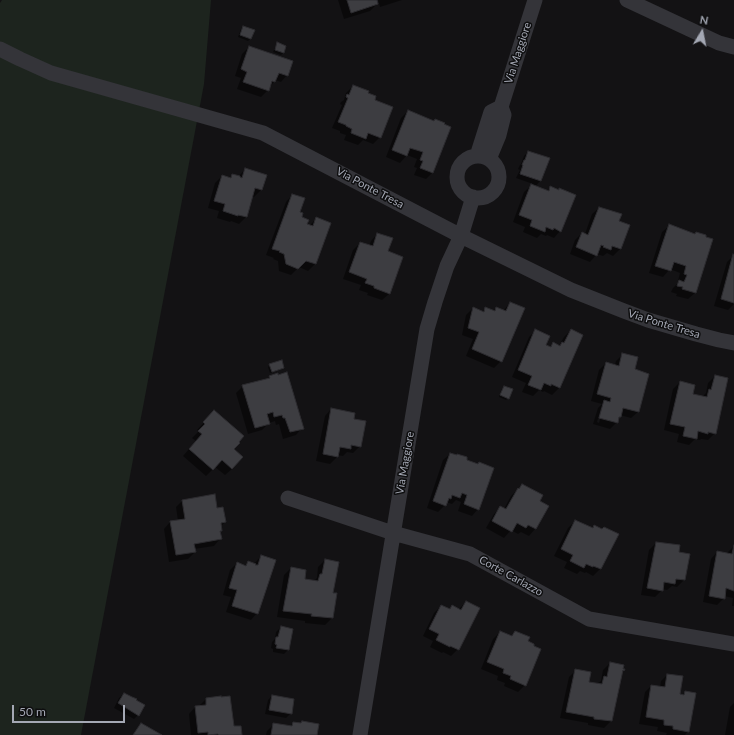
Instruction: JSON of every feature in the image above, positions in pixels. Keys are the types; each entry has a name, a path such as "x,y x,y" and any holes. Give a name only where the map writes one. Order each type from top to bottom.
{"street":[{"name":"Via Maggiore","path":"483,158 498,135 504,115 500,107 535,0"},
{"path":"627,0 712,40 734,47"},
{"name":"Via Ponte Tresa","path":"0,49 52,73 264,133 462,236 571,290 648,320 734,343"},
{"path":"471,157 483,158 494,164 499,176 498,182 491,193 485,196 472,197 466,194 458,184 458,171 465,160 471,157"},
{"name":"Via Maggiore","path":"360,735 427,329 447,266 462,236 472,197"},
{"name":"Corte Carlazzo","path":"288,498 393,533 470,554 589,619 734,644"}],"shaded area":[{"path":"2,0 211,0 204,84 81,735 0,735 0,3"}],"building":[{"path":"347,0 377,0 378,4 351,13"},
{"path":"243,26 255,30 251,39 240,35"},
{"path":"277,42 286,46 284,53 275,50"},
{"path":"249,46 293,61 288,76 279,73 275,82 272,81 269,91 243,82 247,72 241,69"},
{"path":"353,85 369,91 368,93 376,96 375,100 393,107 381,138 368,133 366,139 351,133 352,129 338,122 348,98 346,97 347,94 349,95"},
{"path":"408,110 434,121 435,119 451,127 433,173 420,168 423,161 420,160 423,152 410,148 407,156 392,150"},
{"path":"528,151 550,158 541,181 520,174"},
{"path":"245,168 267,175 262,190 255,188 247,217 238,216 223,211 225,204 214,201 222,175 231,178 232,174 242,178"},
{"path":"531,184 549,191 550,186 559,190 559,188 576,195 561,232 554,228 553,230 546,227 545,232 530,226 532,220 519,215"},
{"path":"292,194 305,198 300,212 303,213 302,217 309,220 307,224 313,226 316,217 331,223 316,264 306,261 298,269 286,264 284,254 279,252 280,251 272,249"},
{"path":"599,207 622,214 619,221 630,225 621,249 612,246 611,250 601,245 597,256 576,247 582,232 588,235"},
{"path":"669,224 695,234 696,232 706,235 706,237 713,239 696,293 677,286 679,280 684,282 687,275 684,274 686,266 674,262 671,271 655,266"},
{"path":"377,233 393,238 388,251 403,257 390,294 365,283 367,279 349,272 360,242 373,246"},
{"path":"733,254 734,255 734,303 721,299"},
{"path":"510,302 525,308 502,362 472,349 479,332 468,328 473,307 484,312 485,307 495,311 496,307 506,311"},
{"path":"535,329 550,336 546,345 551,347 553,342 560,346 562,342 564,343 571,329 583,335 560,388 544,383 541,390 528,385 532,376 518,370"},
{"path":"622,353 638,357 635,369 649,374 639,412 623,408 618,423 599,418 604,400 610,402 611,398 597,394 606,362 619,366"},
{"path":"282,360 284,368 272,372 269,364"},
{"path":"287,372 304,429 290,432 285,418 283,418 282,415 274,417 273,412 267,414 270,424 255,428 242,385 270,378 269,376 278,373 278,375"},
{"path":"715,375 728,378 716,434 708,432 708,434 698,431 697,439 683,436 685,427 670,424 680,381 695,385 693,394 707,397 709,389 711,390"},
{"path":"504,386 513,389 509,399 500,395"},
{"path":"331,408 355,413 354,419 366,421 361,447 351,445 351,449 340,447 338,457 323,454"},
{"path":"214,410 244,436 234,449 243,457 232,469 222,460 213,470 189,449 202,434 198,431 205,424 203,422"},
{"path":"450,453 467,457 467,460 478,464 479,462 494,468 479,510 464,504 467,495 462,493 460,498 452,495 446,506 433,501"},
{"path":"522,484 543,495 540,501 549,506 536,529 528,525 526,528 517,523 512,532 492,521 500,506 506,509 518,488 519,489"},
{"path":"215,494 217,508 223,507 226,522 221,523 222,531 220,531 222,539 194,544 196,552 176,555 170,521 185,519 182,500"},
{"path":"575,520 593,528 594,525 602,529 604,527 619,534 601,569 586,564 584,568 570,561 573,555 561,549"},
{"path":"656,542 680,545 679,552 690,554 685,580 676,579 675,584 664,582 663,591 647,588"},
{"path":"734,545 734,591 726,588 725,599 709,596 717,551 732,554"},
{"path":"261,555 276,560 258,614 232,606 237,590 229,588 237,562 246,566 248,561 258,565"},
{"path":"325,559 339,562 333,593 337,593 333,618 283,611 291,567 306,570 305,579 318,581 320,574 322,574"},
{"path":"466,601 480,608 459,650 436,640 439,634 429,629 441,605 450,609 452,605 461,610"},
{"path":"281,626 293,629 289,650 276,648 276,637 278,637"},
{"path":"500,631 512,636 515,631 530,637 528,641 541,649 526,686 510,679 511,676 503,673 504,669 487,662"},
{"path":"610,662 624,665 623,669 625,669 624,671 623,670 612,721 594,719 594,717 566,712 575,669 591,672 589,682 602,684 604,676 607,677"},
{"path":"667,674 683,676 680,694 684,695 685,691 696,693 689,732 673,729 673,726 664,725 664,720 646,717 651,685 665,687"},
{"path":"124,693 137,699 136,700 145,705 139,716 118,703"},
{"path":"272,695 294,699 292,714 269,710"},
{"path":"230,696 234,726 241,726 242,735 208,735 208,732 198,733 195,706 206,705 206,698"},
{"path":"302,721 319,724 317,735 271,735 273,723 292,726 293,722 301,723"},
{"path":"141,723 162,735 133,735"}]}
